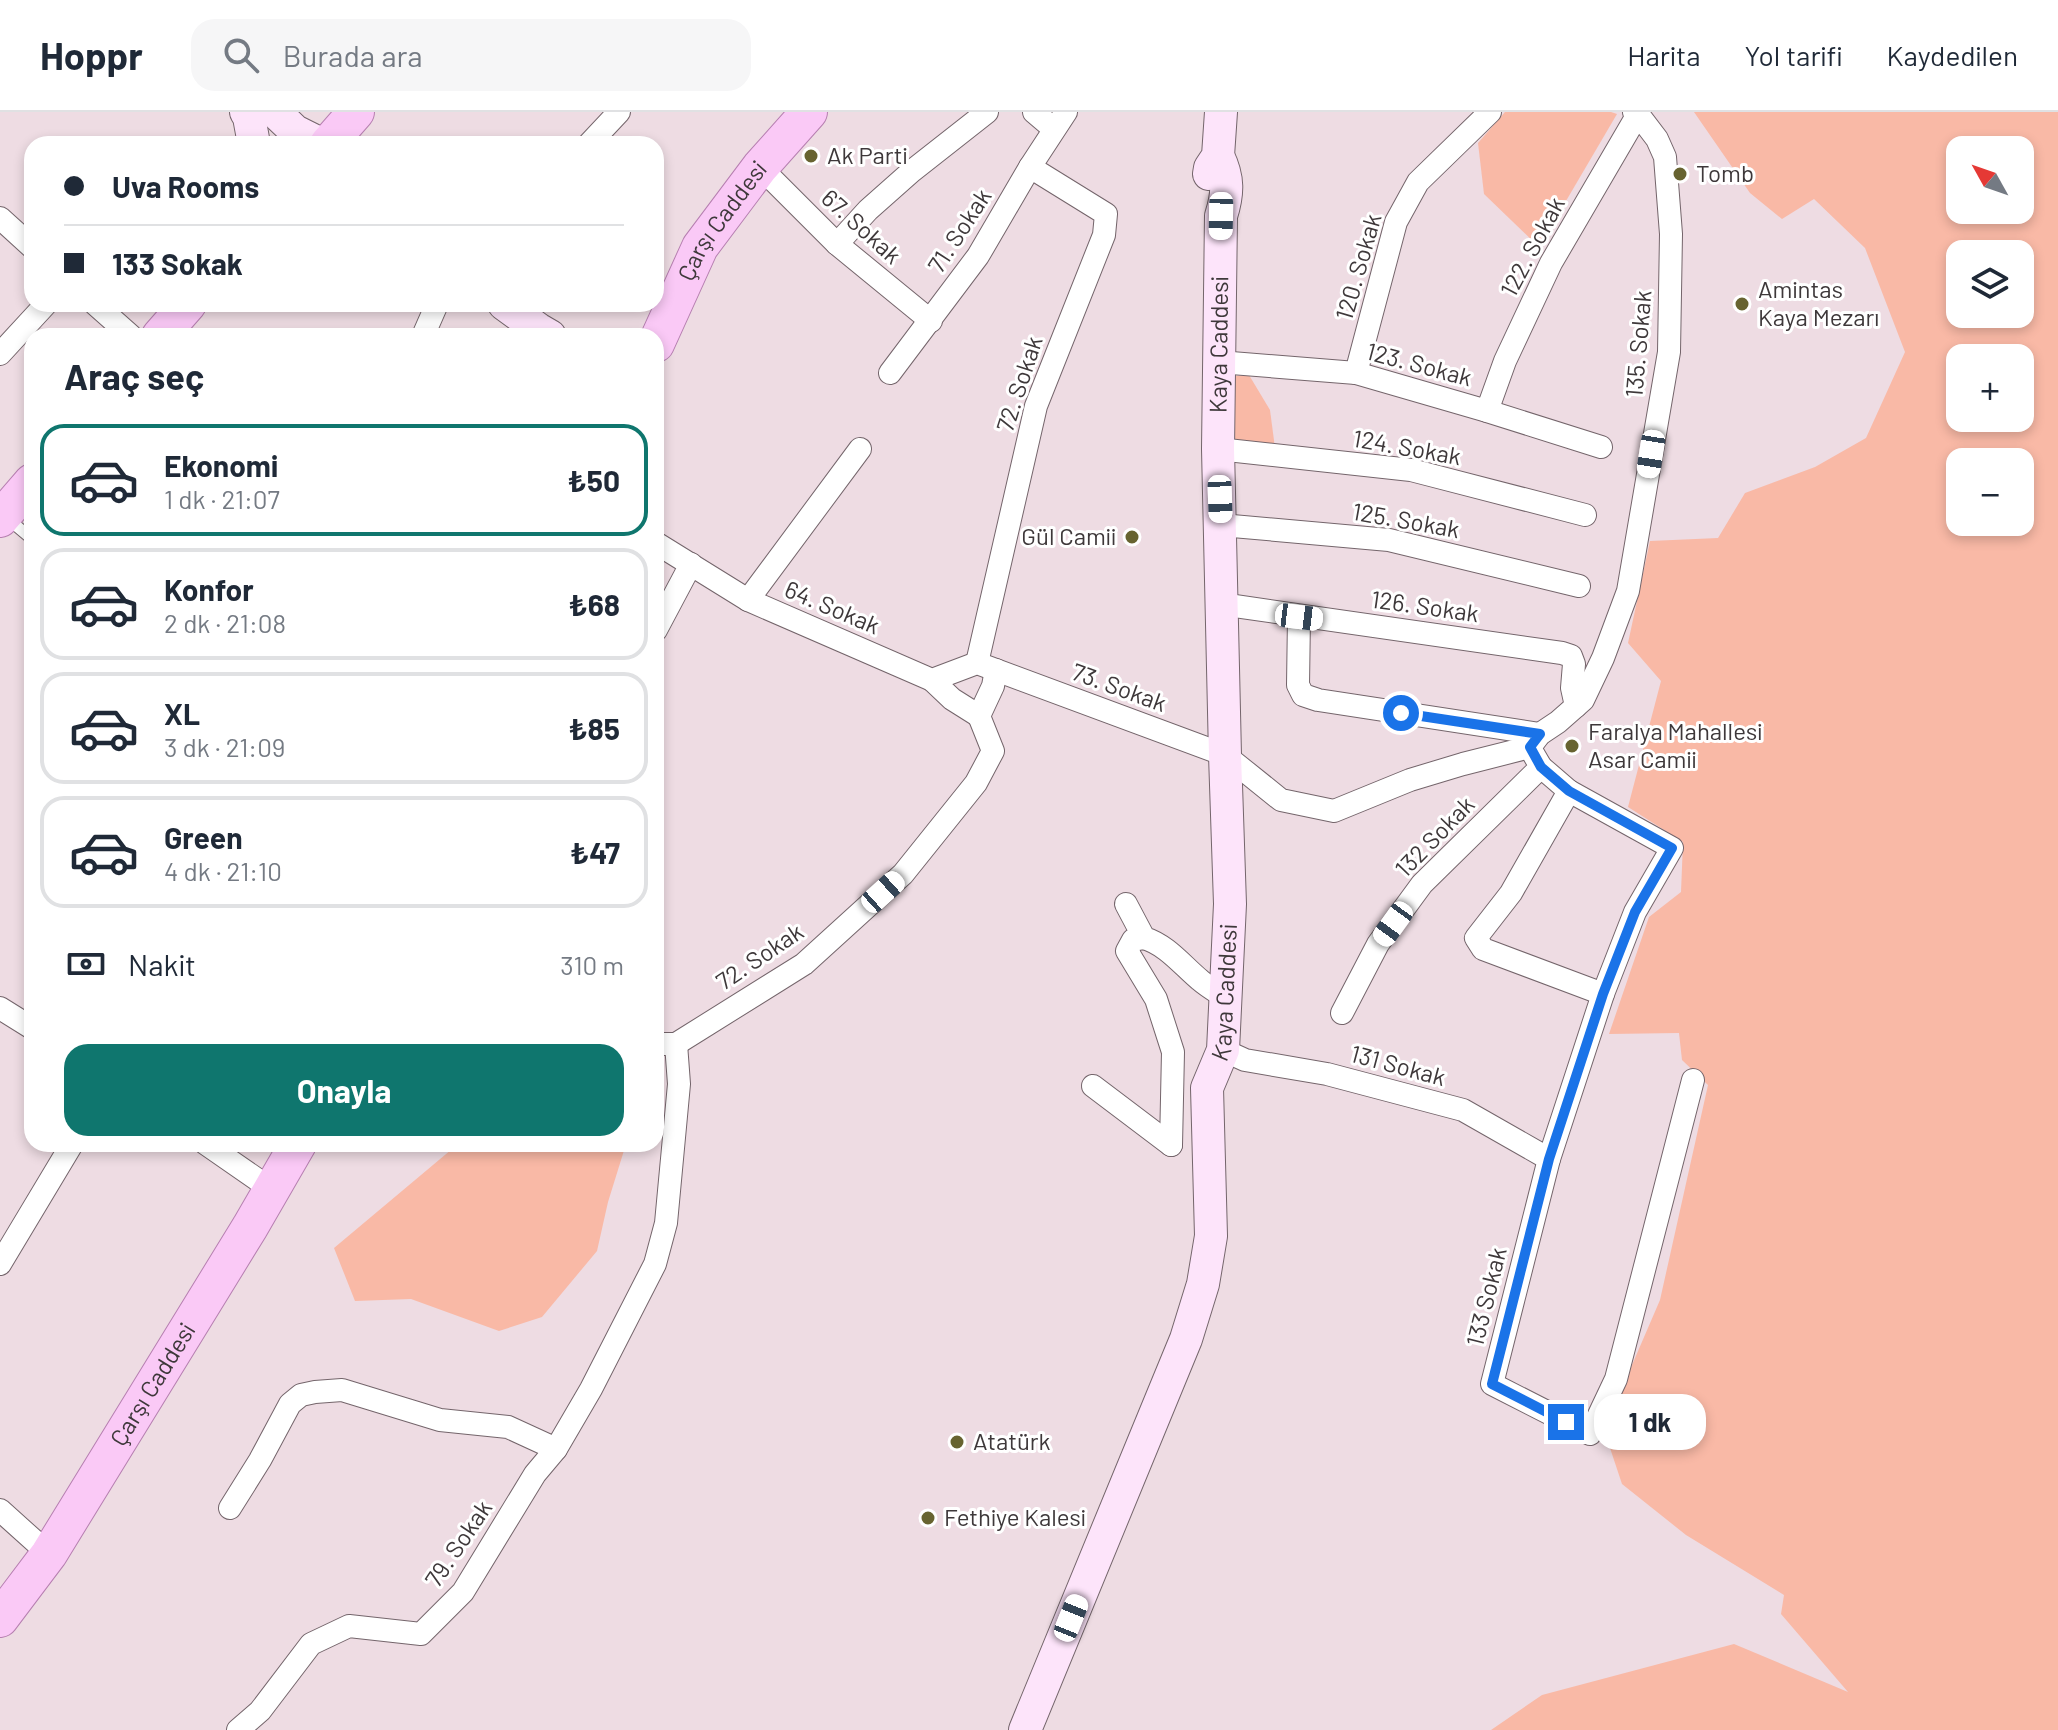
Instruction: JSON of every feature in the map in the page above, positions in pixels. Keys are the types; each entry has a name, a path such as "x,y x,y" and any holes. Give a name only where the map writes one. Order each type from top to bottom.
{"main road":[{"path":"333,136 356,112"},
{"name":"Çarşı Caddesi","path":"663,328 700,247 760,167 809,112"},
{"path":"167,328 181,312"},
{"path":"2,517 24,491"},
{"name":"Çarşı Caddesi","path":"0,1619 49,1554 293,1152"}],"street":[{"path":"246,112 252,136"},
{"path":"275,112 295,131 307,136"},
{"path":"312,112 322,136"},
{"path":"596,136 619,112"},
{"path":"837,244 868,210 912,171 987,112"},
{"path":"1034,112 1060,120"},
{"name":"Kaya Caddesi","path":"1025,1730 1186,1339 1203,1284 1211,1236 1207,1088 1223,1050 1230,904 1218,449 1221,216 1211,205 1207,184 1210,168 1218,156 1221,112"},
{"name":"120. Sokak","path":"1356,373 1396,222 1418,182 1490,112"},
{"name":"122. Sokak","path":"1487,411 1505,361 1551,263 1636,113"},
{"name":"135. Sokak","path":"1537,749 1558,722 1583,700 1603,658 1628,591 1669,352 1671,234 1665,157 1657,139 1636,113"},
{"name":"71. Sokak","path":"890,373 978,256 1060,120"},
{"name":"67. Sokak","path":"760,167 837,244 931,321"},
{"name":"72. Sokak","path":"666,1044 804,964 903,874 976,783 993,751 979,716 993,686 987,666 1036,406 1104,235 1106,214 1030,167"},
{"path":"0,218 24,240"},
{"path":"0,354 39,312"},
{"path":"104,312 122,328"},
{"path":"515,312 537,328"},
{"name":"123. Sokak","path":"1219,362 1356,373 1601,447"},
{"path":"748,600 860,449"},
{"name":"124. Sokak","path":"1218,449 1411,470 1585,515"},
{"name":"125. Sokak","path":"1221,525 1389,540 1579,586"},
{"name":"64. Sokak","path":"664,548 748,600 932,680 952,699 979,716"},
{"path":"664,615 691,564"},
{"name":"126. Sokak","path":"1221,604 1562,653 1571,656 1574,664 1572,688 1576,706"},
{"path":"1299,617 1298,685 1303,695 1537,749"},
{"path":"932,680 987,666"},
{"name":"73. Sokak","path":"987,666 1225,755 1281,800 1334,811 1410,780 1463,764 1537,749"},
{"name":"133 Sokak","path":"1537,749 1569,791 1672,848 1635,912 1603,994 1549,1159 1492,1384 1590,1434 1616,1379 1693,1080"},
{"name":"132 Sokak","path":"1342,1013 1378,944 1422,884 1537,749"},
{"path":"1569,791 1511,893 1476,938 1483,949 1603,994"},
{"path":"1126,904 1144,938"},
{"path":"1093,1086 1171,1145 1173,1052 1156,999 1127,951 1133,940 1144,938 1153,941 1226,998"},
{"path":"0,1008 24,1023"},
{"name":"79. Sokak","path":"238,1730 260,1711 311,1644 349,1626 421,1634 463,1592 535,1474 556,1449 591,1389 655,1264 666,1223 679,1084 666,1044"},
{"name":"131 Sokak","path":"1223,1050 1245,1060 1327,1074 1463,1110 1549,1159"},
{"path":"0,1264 67,1152"},
{"path":"218,1152 271,1189"},
{"path":"230,1508 290,1404 301,1395 315,1392 342,1390 440,1420 508,1427 556,1449"},
{"path":"0,1510 49,1554"}],"lane":[{"path":"2,517 24,533"}],"shaded area":[{"path":"1505,112 1617,114 1539,247 1484,194 1478,143"},
{"path":"1694,112 2058,112 2058,1730 1491,1730 1542,1695 1734,1644 1848,1692 1781,1614 1784,1595 1686,1535 1622,1484 1604,1430 1660,1300 1708,1085 1682,1060 1679,1033 1609,1034 1649,917 1681,892 1683,842 1628,807 1661,681 1628,643 1650,541 1718,538 1745,493 1815,467 1866,438 1905,352 1865,248 1814,199 1782,219 1750,193"},
{"path":"1249,375 1270,410 1275,448 1233,445 1234,376"},
{"path":"448,1152 624,1152 597,1251 542,1317 499,1331 411,1299 355,1301 334,1248"}],"place":[{"name":"Ak Parti","path":"811,156"},
{"name":"Tomb","path":"1680,174"},
{"name":"Amintas Kaya Mezarı","path":"1742,304"},
{"name":"Gül Camii","path":"1132,537"},
{"name":"Faralya Mahallesi Asar Camii","path":"1572,746"},
{"name":"Atatürk","path":"957,1442"},
{"name":"Fethiye Kalesi","path":"928,1518"}],"route":[{"path":"1401,713 1540,734 1530,747 1541,767 1569,791 1672,848 1635,912 1603,994 1549,1159 1492,1384 1566,1422"}]}
